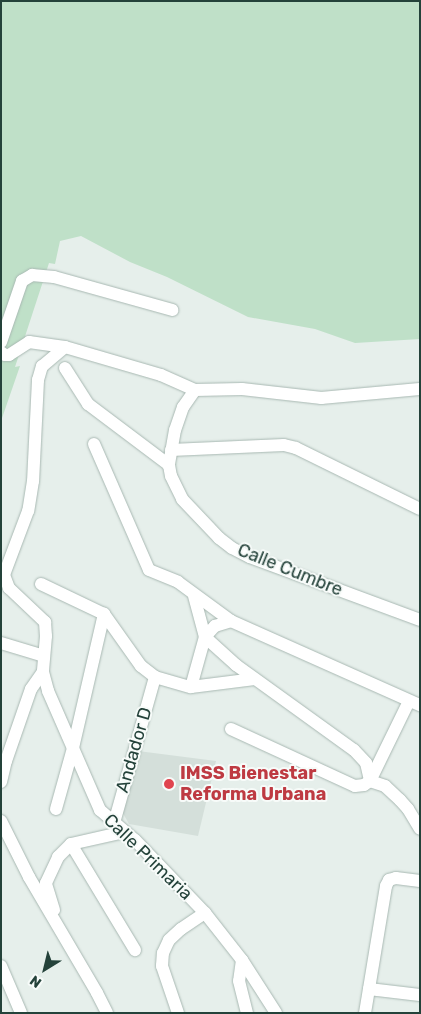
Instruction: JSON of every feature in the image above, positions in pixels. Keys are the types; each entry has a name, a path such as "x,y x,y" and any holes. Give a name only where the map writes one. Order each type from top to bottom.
{"street":[{"path":"1,342 22,281 32,275 54,278 172,310"},
{"path":"1,352 9,355 29,342 65,347 162,375 194,390 242,389 322,398 420,389"},
{"name":"Calle Primaria","path":"65,347 52,355 42,366 38,380 33,481 22,529 4,575 9,588 44,622 46,636 43,672 48,691 96,802 114,823 135,840 206,913 242,960 276,1013"},
{"path":"65,368 88,404 170,465"},
{"name":"Calle Cumbre","path":"194,390 183,407 175,430 171,450 170,465 175,486 182,498 232,548 420,620"},
{"path":"94,444 149,570 178,582 194,596 231,621 414,703 370,781 364,785 356,786 231,729"},
{"path":"171,450 284,446 296,448 420,509"},
{"path":"41,584 104,614 141,666 155,677 191,687 254,679"},
{"path":"191,687 204,637 194,596"},
{"path":"56,809 74,748 104,614"},
{"path":"204,637 215,626 231,621"},
{"path":"204,637 254,679 354,750 366,764 370,781"},
{"path":"1,642 44,656"},
{"path":"1,782 6,761 31,688 43,672"},
{"name":"Andador D","path":"114,823 155,677"},
{"path":"370,781 384,786 400,800 420,829"},
{"path":"1,821 55,923 107,1013"},
{"path":"55,923 46,883 58,857 71,844 124,832"},
{"path":"71,844 135,950"},
{"path":"365,1013 386,886 389,880 396,878 420,881"},
{"path":"178,1013 162,966 163,953 169,940 181,929 206,913"},
{"path":"242,960 239,981 246,1013"},
{"path":"1,966 22,1013"},
{"path":"369,989 420,995"}],"shaded area":[{"name":"IMSS Bienestar Reforma Urbana","path":"138,751 216,761 198,836 129,824 120,808"}],"green space":[{"path":"1,1 420,1 420,339 355,343 315,329 248,317 167,277 130,262 81,236 60,241 55,264 49,263 15,367 20,366 1,421"}],"place":[{"name":"IMSS Bienestar Reforma Urbana","path":"169,784"}]}
